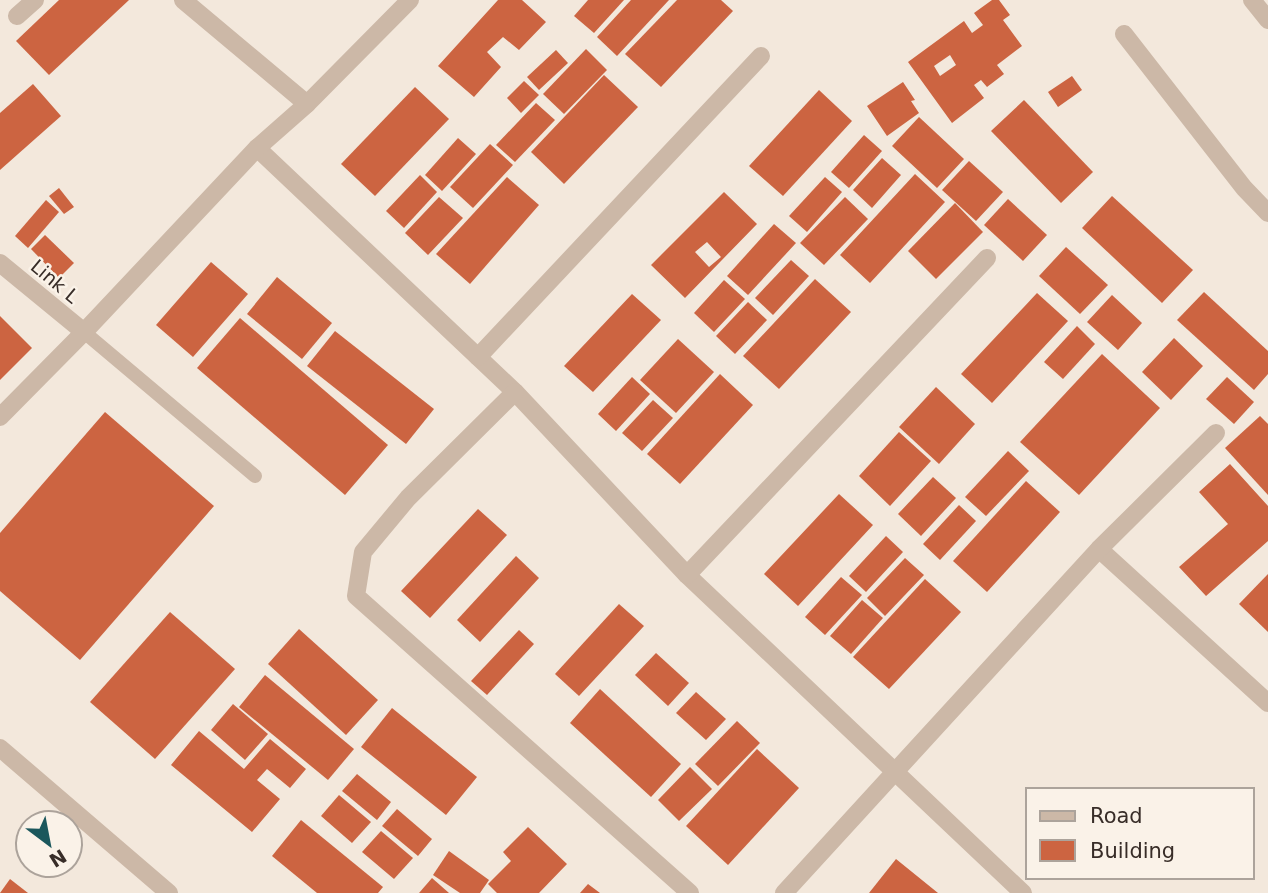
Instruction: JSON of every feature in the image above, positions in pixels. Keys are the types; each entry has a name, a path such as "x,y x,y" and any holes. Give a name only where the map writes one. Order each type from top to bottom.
{"street":[{"path":"17,16 35,0"},
{"path":"183,0 307,104"},
{"path":"0,416 84,332 257,148 307,104 410,0"},
{"path":"1252,0 1268,20"},
{"path":"1124,34 1244,188 1268,213"},
{"path":"478,357 761,56"},
{"path":"257,148 514,392 687,575 1023,893"},
{"path":"687,575 987,258"},
{"name":"Link L","path":"0,262 84,332"},
{"path":"514,392 408,498 363,552 356,596 690,893"},
{"path":"784,893 1099,549 1216,433"},
{"path":"1099,549 1268,703"},
{"path":"0,748 169,893"}],"lane":[{"path":"84,332 255,476"}],"building":[{"path":"59,0 129,0 49,75 16,41"},
{"path":"498,0 522,0 546,22 519,50 503,37 487,52 501,67 474,97 438,66"},
{"path":"588,0 624,0 594,33 574,16"},
{"path":"631,0 669,0 617,56 597,37"},
{"path":"677,0 721,0 733,11 661,87 625,54"},
{"path":"992,0 999,0 1010,15 1003,20 1022,46 997,65 1004,74 987,87 981,80 974,85 984,98 952,123 908,62 964,21 972,33 983,25 974,13","holes":["950,55 956,65 940,76 934,66"]},
{"path":"586,49 607,70 564,114 543,94"},
{"path":"556,50 568,63 539,90 527,77"},
{"path":"604,75 638,107 564,184 531,152"},
{"path":"1072,76 1082,90 1058,107 1048,92"},
{"path":"524,81 539,95 521,113 507,98"},
{"path":"903,82 915,100 911,101 919,113 887,136 867,106"},
{"path":"33,84 61,116 0,170 0,113"},
{"path":"415,87 449,119 375,196 341,164"},
{"path":"819,90 852,121 783,196 749,166"},
{"path":"1024,100 1093,172 1061,203 991,131"},
{"path":"536,103 555,120 515,162 496,145"},
{"path":"919,117 964,159 937,188 892,146"},
{"path":"864,135 882,151 849,188 831,172"},
{"path":"458,138 476,154 442,191 425,175"},
{"path":"490,144 513,165 473,208 450,187"},
{"path":"882,158 901,175 872,208 853,190"},
{"path":"969,161 1003,192 976,221 942,190"},
{"path":"915,174 945,202 870,283 840,255"},
{"path":"420,175 437,192 404,228 386,211"},
{"path":"507,177 539,205 470,284 436,254"},
{"path":"825,177 842,192 807,232 789,216"},
{"path":"59,188 74,207 64,214 49,196"},
{"path":"724,192 757,224 685,298 651,265","holes":["707,242 721,257 709,267 695,252"]},
{"path":"1112,196 1193,270 1162,303 1082,228"},
{"path":"439,197 463,218 428,255 405,233"},
{"path":"845,197 868,219 824,265 800,243"},
{"path":"1008,199 1047,235 1023,261 984,225"},
{"path":"46,200 59,212 28,248 15,236"},
{"path":"955,203 983,232 936,279 908,251"},
{"path":"774,224 796,243 748,295 727,276"},
{"path":"45,235 74,263 59,278 31,249"},
{"path":"1066,247 1108,285 1080,314 1039,276"},
{"path":"791,260 809,276 773,315 755,298"},
{"path":"211,262 248,294 193,357 156,325"},
{"path":"277,277 332,323 302,359 247,314"},
{"path":"815,279 851,312 779,389 743,356"},
{"path":"724,280 745,299 714,332 694,313"},
{"path":"1204,292 1268,351 1268,374 1254,390 1177,320"},
{"path":"1037,293 1068,321 992,403 961,374"},
{"path":"632,294 661,320 593,392 564,366"},
{"path":"1112,295 1142,323 1118,350 1087,322"},
{"path":"748,302 767,320 735,354 716,336"},
{"path":"0,316 32,348 0,380"},
{"path":"240,318 388,445 345,495 197,368"},
{"path":"1077,326 1095,344 1063,379 1044,362"},
{"path":"335,331 434,409 406,444 307,366"},
{"path":"1174,338 1203,366 1171,400 1142,372"},
{"path":"678,339 714,372 676,413 640,380"},
{"path":"1102,354 1160,408 1079,495 1020,442"},
{"path":"720,374 753,405 680,484 647,454"},
{"path":"632,377 650,394 616,431 598,414"},
{"path":"1227,377 1254,402 1234,424 1206,399"},
{"path":"936,387 975,424 939,464 899,427"},
{"path":"653,400 673,418 642,451 622,433"},
{"path":"105,412 214,506 80,660 0,591 0,533"},
{"path":"1260,416 1268,424 1268,495 1225,448"},
{"path":"899,432 931,461 890,506 859,476"},
{"path":"1008,451 1029,471 986,516 965,497"},
{"path":"1230,464 1268,506 1268,541 1206,596 1179,567 1228,524 1199,492"},
{"path":"933,477 956,498 921,536 898,514"},
{"path":"1026,481 1060,512 987,592 953,561"},
{"path":"839,494 873,525 798,606 764,574"},
{"path":"959,505 976,521 940,560 923,544"},
{"path":"478,509 507,535 430,618 401,591"},
{"path":"886,536 903,552 866,592 849,576"},
{"path":"516,556 539,578 480,642 457,620"},
{"path":"905,558 924,575 885,616 867,598"},
{"path":"1268,574 1268,632 1239,604"},
{"path":"841,577 862,595 825,635 805,617"},
{"path":"925,579 961,612 889,689 853,657"},
{"path":"862,600 883,618 851,654 830,636"},
{"path":"619,604 644,626 579,696 555,674"},
{"path":"170,612 235,669 155,759 90,702"},
{"path":"299,629 378,700 346,735 268,664"},
{"path":"519,630 534,644 487,695 471,681"},
{"path":"656,653 689,683 668,706 635,675"},
{"path":"265,675 354,749 328,780 239,707"},
{"path":"600,689 681,764 651,797 570,723"},
{"path":"696,692 726,719 706,740 676,713"},
{"path":"233,704 268,734 245,760 211,730"},
{"path":"392,708 477,777 446,815 361,747"},
{"path":"737,721 760,743 718,786 695,764"},
{"path":"199,731 244,769 270,739 306,769 290,788 267,769 257,780 280,799 252,832 171,765"},
{"path":"757,749 799,788 728,865 686,826"},
{"path":"690,767 712,789 679,821 658,800"},
{"path":"357,774 391,802 377,820 342,791"},
{"path":"339,795 371,822 352,843 321,816"},
{"path":"397,809 432,839 418,856 382,826"},
{"path":"301,820 383,887 378,893 317,893 272,856"},
{"path":"528,827 567,864 539,893 497,893 488,884 511,861 503,852"},
{"path":"381,831 413,858 394,879 362,852"},
{"path":"449,851 489,880 480,893 460,893 433,875"},
{"path":"896,859 938,893 869,893"},
{"path":"432,878 449,893 419,893"},
{"path":"10,879 28,893 0,893"},
{"path":"588,884 600,893 580,893"}]}
